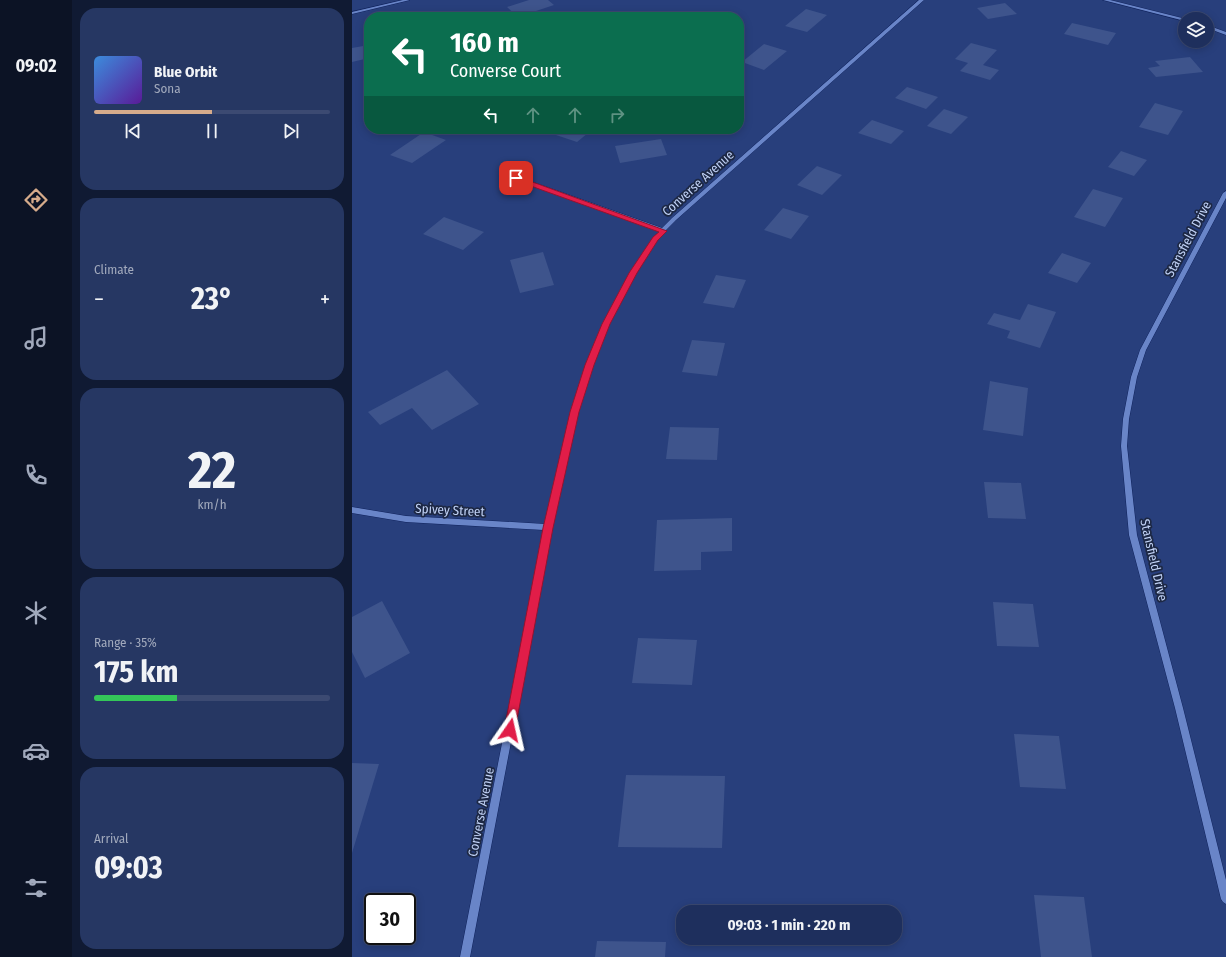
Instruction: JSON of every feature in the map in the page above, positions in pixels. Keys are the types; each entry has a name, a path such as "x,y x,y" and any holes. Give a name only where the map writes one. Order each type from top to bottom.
{"street":[{"path":"352,13 408,0"},
{"name":"Converse Avenue","path":"465,957 548,528 575,412 589,365 606,324 633,273 656,238 674,219 922,0"},
{"path":"1105,0 1178,18"},
{"path":"1214,29 1226,34"},
{"path":"502,173 664,231"},
{"name":"Stansfield Drive","path":"1226,194 1143,350 1126,419 1124,446 1133,535 1179,708 1226,899"},
{"name":"Spivey Street","path":"352,510 406,519 548,528"}],"building":[{"path":"529,0 548,0 554,5 533,12 512,12 507,7"},
{"path":"1005,3 1017,14 988,19 977,8"},
{"path":"806,9 827,15 807,32 785,26"},
{"path":"1072,23 1116,33 1108,45 1064,34"},
{"path":"971,43 997,50 983,65 999,70 990,80 960,71 968,63 955,59"},
{"path":"764,44 787,51 764,70 744,63 744,60"},
{"path":"364,46 364,59 352,62 352,48"},
{"path":"1190,57 1203,72 1156,77 1148,68 1160,66 1155,61"},
{"path":"907,87 938,97 926,109 895,98"},
{"path":"1155,103 1183,111 1168,135 1139,127"},
{"path":"944,109 968,117 951,134 927,126"},
{"path":"872,120 904,131 891,144 858,133"},
{"path":"421,134 430,134 446,140 412,163 390,155"},
{"path":"553,134 587,134 577,142"},
{"path":"661,139 667,155 620,163 615,146"},
{"path":"1121,151 1147,160 1134,176 1108,167"},
{"path":"817,166 842,175 822,195 797,185"},
{"path":"1093,189 1123,198 1105,227 1074,217"},
{"path":"783,208 809,216 791,239 764,230"},
{"path":"444,217 484,232 463,250 423,234"},
{"path":"543,252 554,285 520,293 510,260"},
{"path":"1062,253 1091,263 1077,283 1048,273"},
{"path":"716,275 746,280 734,308 703,303"},
{"path":"1028,304 1056,312 1040,348 1007,338 1010,331 987,324 994,313 1020,320"},
{"path":"692,340 725,343 717,376 682,372"},
{"path":"447,370 479,404 432,430 412,408 380,425 368,412"},
{"path":"990,381 1028,388 1023,436 983,430"},
{"path":"670,427 719,428 717,460 666,459"},
{"path":"984,482 1021,483 1026,519 988,518"},
{"path":"732,518 732,551 701,552 701,570 654,571 657,520"},
{"path":"382,601 410,653 365,678 352,652 352,617"},
{"path":"993,602 1033,604 1039,647 997,646"},
{"path":"638,638 697,640 692,685 632,683"},
{"path":"1014,734 1059,736 1066,789 1020,787"},
{"path":"352,763 379,764 352,853"},
{"path":"626,775 725,776 722,848 618,847"},
{"path":"1034,895 1084,897 1092,957 1041,957"},
{"path":"597,941 666,942 665,957 595,957"}],"route":[{"path":"510,730 548,528 575,412 585,384 589,365 606,324 633,273 656,238 664,231 516,178"}]}
